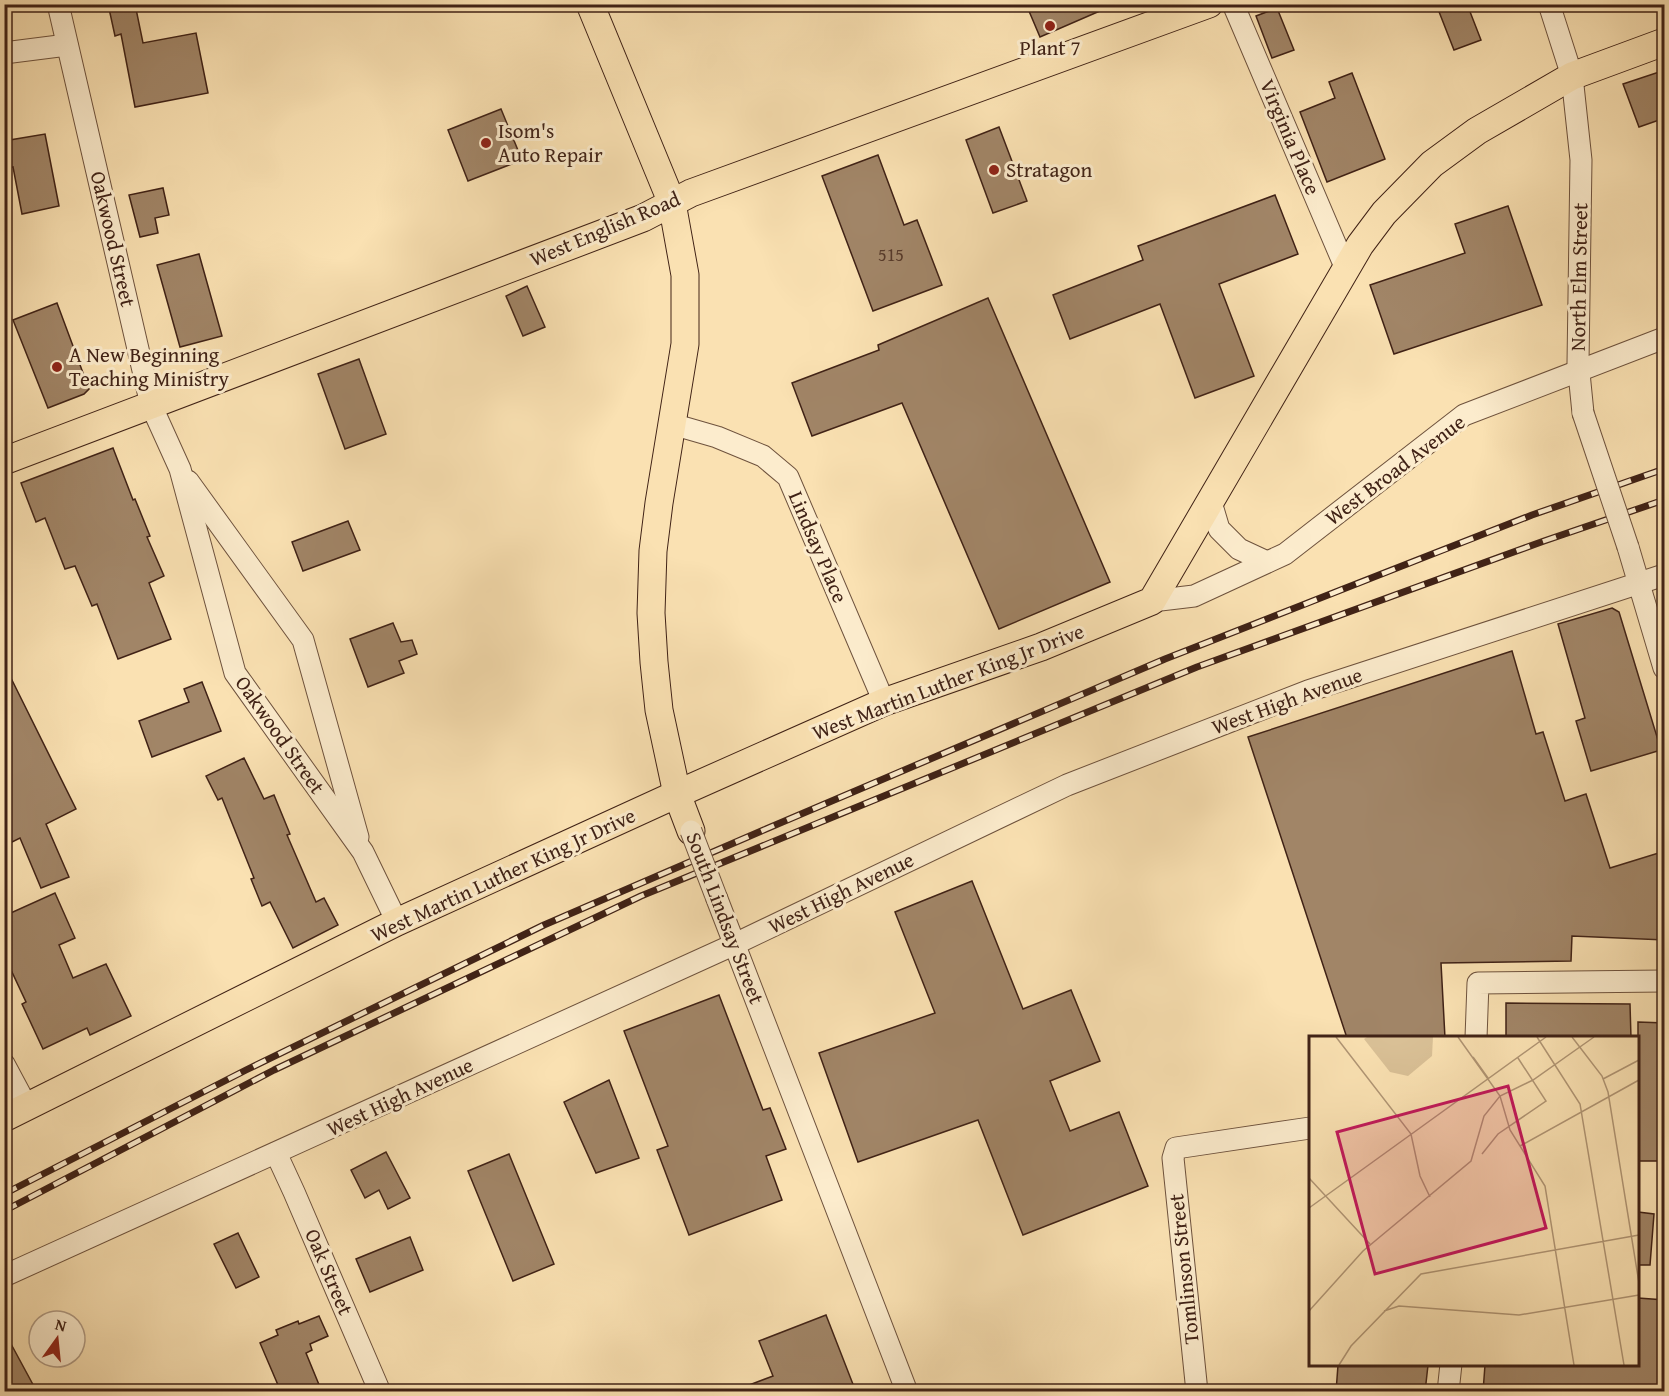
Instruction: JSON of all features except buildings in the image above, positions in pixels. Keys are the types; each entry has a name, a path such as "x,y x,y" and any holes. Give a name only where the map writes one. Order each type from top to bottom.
{"main road":[{"name":"South Lindsay Street","path":"590,4 672,203 686,275 685,344 657,522 651,612 659,710 677,794 691,831"},
{"name":"West English Road","path":"4,461 643,218 691,193 1209,4"},
{"path":"1152,601 1360,245 1384,213 1432,164 1477,131 1572,76 1665,42"},
{"name":"West Martin Luther King Jr Drive","path":"16,1113 397,922 677,794 884,702 1041,647 1152,601"}],"street":[{"name":"Oakwood Street","path":"58,4 152,405 180,470 235,674 363,852 397,922"},
{"name":"Virginia Place","path":"1233,4 1346,269"},
{"name":"North Elm Street","path":"1549,4 1572,76 1581,160 1578,372 1583,413 1628,547 1665,668"},
{"path":"4,53 67,45"},
{"name":"West Broad Avenue","path":"1152,601 1194,596 1285,554 1464,415 1665,338"},
{"name":"Lindsay Place","path":"672,424 717,437 763,456 788,477 884,702"},
{"name":"Oakwood Street","path":"180,470 303,640 363,852"},
{"path":"1211,502 1219,529 1239,549 1267,562"},
{"name":"West High Avenue","path":"4,1276 735,944 1067,785 1308,691 1665,575"},
{"name":"South Lindsay Street","path":"691,831 907,1392"},
{"path":"1476,1036 1478,983 1665,981"},
{"path":"4,1064 16,1113"},
{"name":"Tomlinson Street","path":"1197,1392 1173,1158 1176,1148 1309,1128"},
{"name":"Oak Street","path":"276,1153 380,1392"},
{"path":"1448,1392 1451,1366"}],"railway":[{"path":"4,1194 246,1070 544,925 1165,659 1532,515 1664,469"},
{"path":"4,1211 274,1070 641,896 1197,667 1544,541 1664,500"}],"place":[{"name":"Plant 7","path":"1050,26"},
{"name":"Isom's Auto Repair","path":"486,143"},
{"name":"Stratagon","path":"994,170"},
{"name":"A New Beginning Teaching Ministry","path":"57,367"}]}
